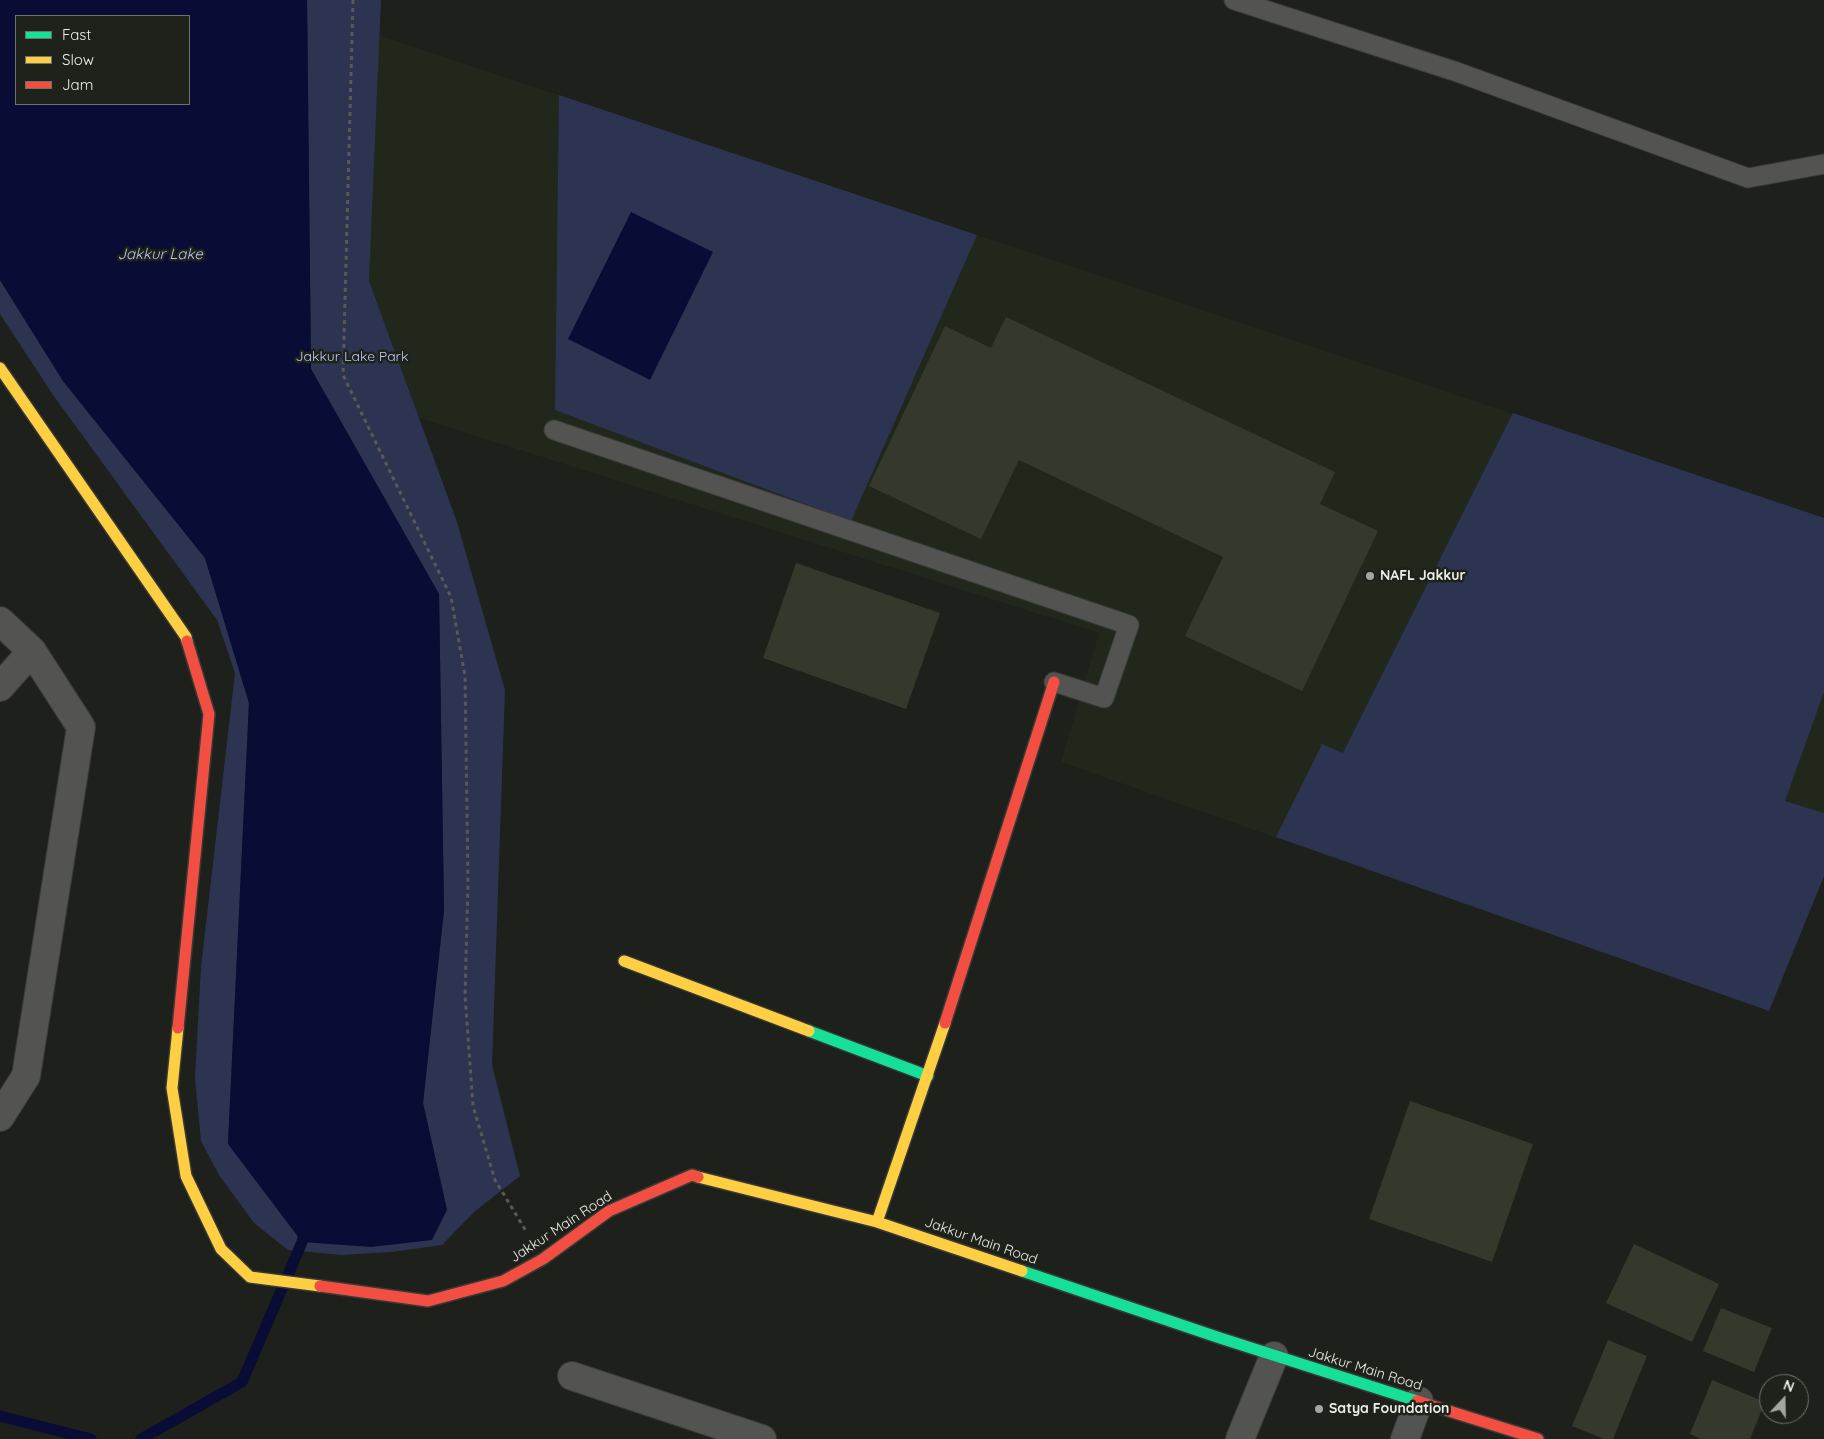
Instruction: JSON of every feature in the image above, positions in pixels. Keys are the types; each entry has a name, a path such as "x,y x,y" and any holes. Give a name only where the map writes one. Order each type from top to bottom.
{"street":[{"name":"Jakkur Main Road","path":"0,368 186,637 209,714 172,1088 186,1176 220,1249 250,1277 428,1301 503,1281 543,1259 609,1211 692,1175 877,1222 1274,1356 1538,1439"},
{"path":"0,621 32,651 81,727 26,1076 0,1117"},
{"path":"0,687 32,651"},
{"path":"877,1222 928,1076 1054,682"},
{"path":"624,961 928,1076"},
{"path":"1240,1439 1274,1356"},
{"path":"572,1376 762,1439"},
{"path":"1405,1439 1419,1401"}],"lane":[{"path":"1234,0 1458,72 1748,178 1824,164"},
{"path":"554,430 1129,626 1104,698 1054,682"}],"path":[{"path":"354,0 343,375 451,597 465,676 468,884 465,995 473,1106 495,1180 543,1259"}],"shaded area":[{"name":"NAFL Jakkur","path":"379,35 1824,518 1824,876 1769,1011 1061,762 1099,633 419,418 369,281"}],"green space":[{"name":"Jakkur Lake Park","path":"307,0 381,0 369,281 457,522 505,690 492,1065 520,1176 474,1212 442,1245 391,1252 342,1255 288,1250 254,1223 219,1175 201,1141 195,1078 201,967 235,673 217,620 53,395 0,314 0,280 63,381 205,558 249,703 228,1144 447,1210 423,1103 444,910 439,594 311,369"},
{"path":"559,95 977,235 851,521 555,410"},
{"path":"1513,413 1824,518 1824,692 1785,801 1824,813 1824,876 1769,1011 1276,837 1322,744 1343,753"}],"water":[{"name":"Jakkur Lake","path":"0,0 307,0 311,369 439,594 444,910 423,1103 447,1210 432,1240 371,1247 302,1242 228,1144 249,703 205,558 63,381 0,280"},
{"path":"631,212 713,252 650,380 568,339"}],"building":[{"path":"1006,317 1335,472 1320,504 1378,531 1302,691 1185,636 1223,557 1019,460 981,539 869,486 945,326 991,348"},
{"path":"796,563 940,613 906,709 763,658"},
{"path":"1410,1101 1533,1144 1492,1262 1369,1219"},
{"path":"1634,1244 1719,1284 1692,1342 1606,1303"},
{"path":"1721,1308 1772,1328 1754,1372 1703,1351"},
{"path":"1608,1340 1647,1356 1613,1439 1604,1439 1572,1426"},
{"path":"1712,1380 1759,1400 1759,1417 1750,1439 1701,1439 1690,1434"}],"waterway":[{"path":"141,1439 242,1382 302,1242 306,1228"},
{"path":"0,1416 91,1439"}],"traffic: fast":[{"path":"809,1031 928,1076"},
{"path":"1022,1271 1220,1338 1417,1401"}],"traffic: slow":[{"path":"0,368 187,641"},
{"path":"624,961 809,1031"},
{"path":"877,1222 945,1023"},
{"path":"178,1028 172,1088 186,1176 221,1249 250,1277 320,1286"},
{"path":"698,1177 877,1222 1022,1271"}],"traffic: jam":[{"path":"178,1028 209,714 187,641"},
{"path":"945,1023 1054,682"},
{"path":"320,1286 428,1301 503,1281 543,1259 609,1211 692,1175 698,1177"},
{"path":"1417,1401 1538,1439"}],"place":[{"name":"NAFL Jakkur","path":"1370,576"},
{"name":"Satya Foundation","path":"1319,1409"}]}
